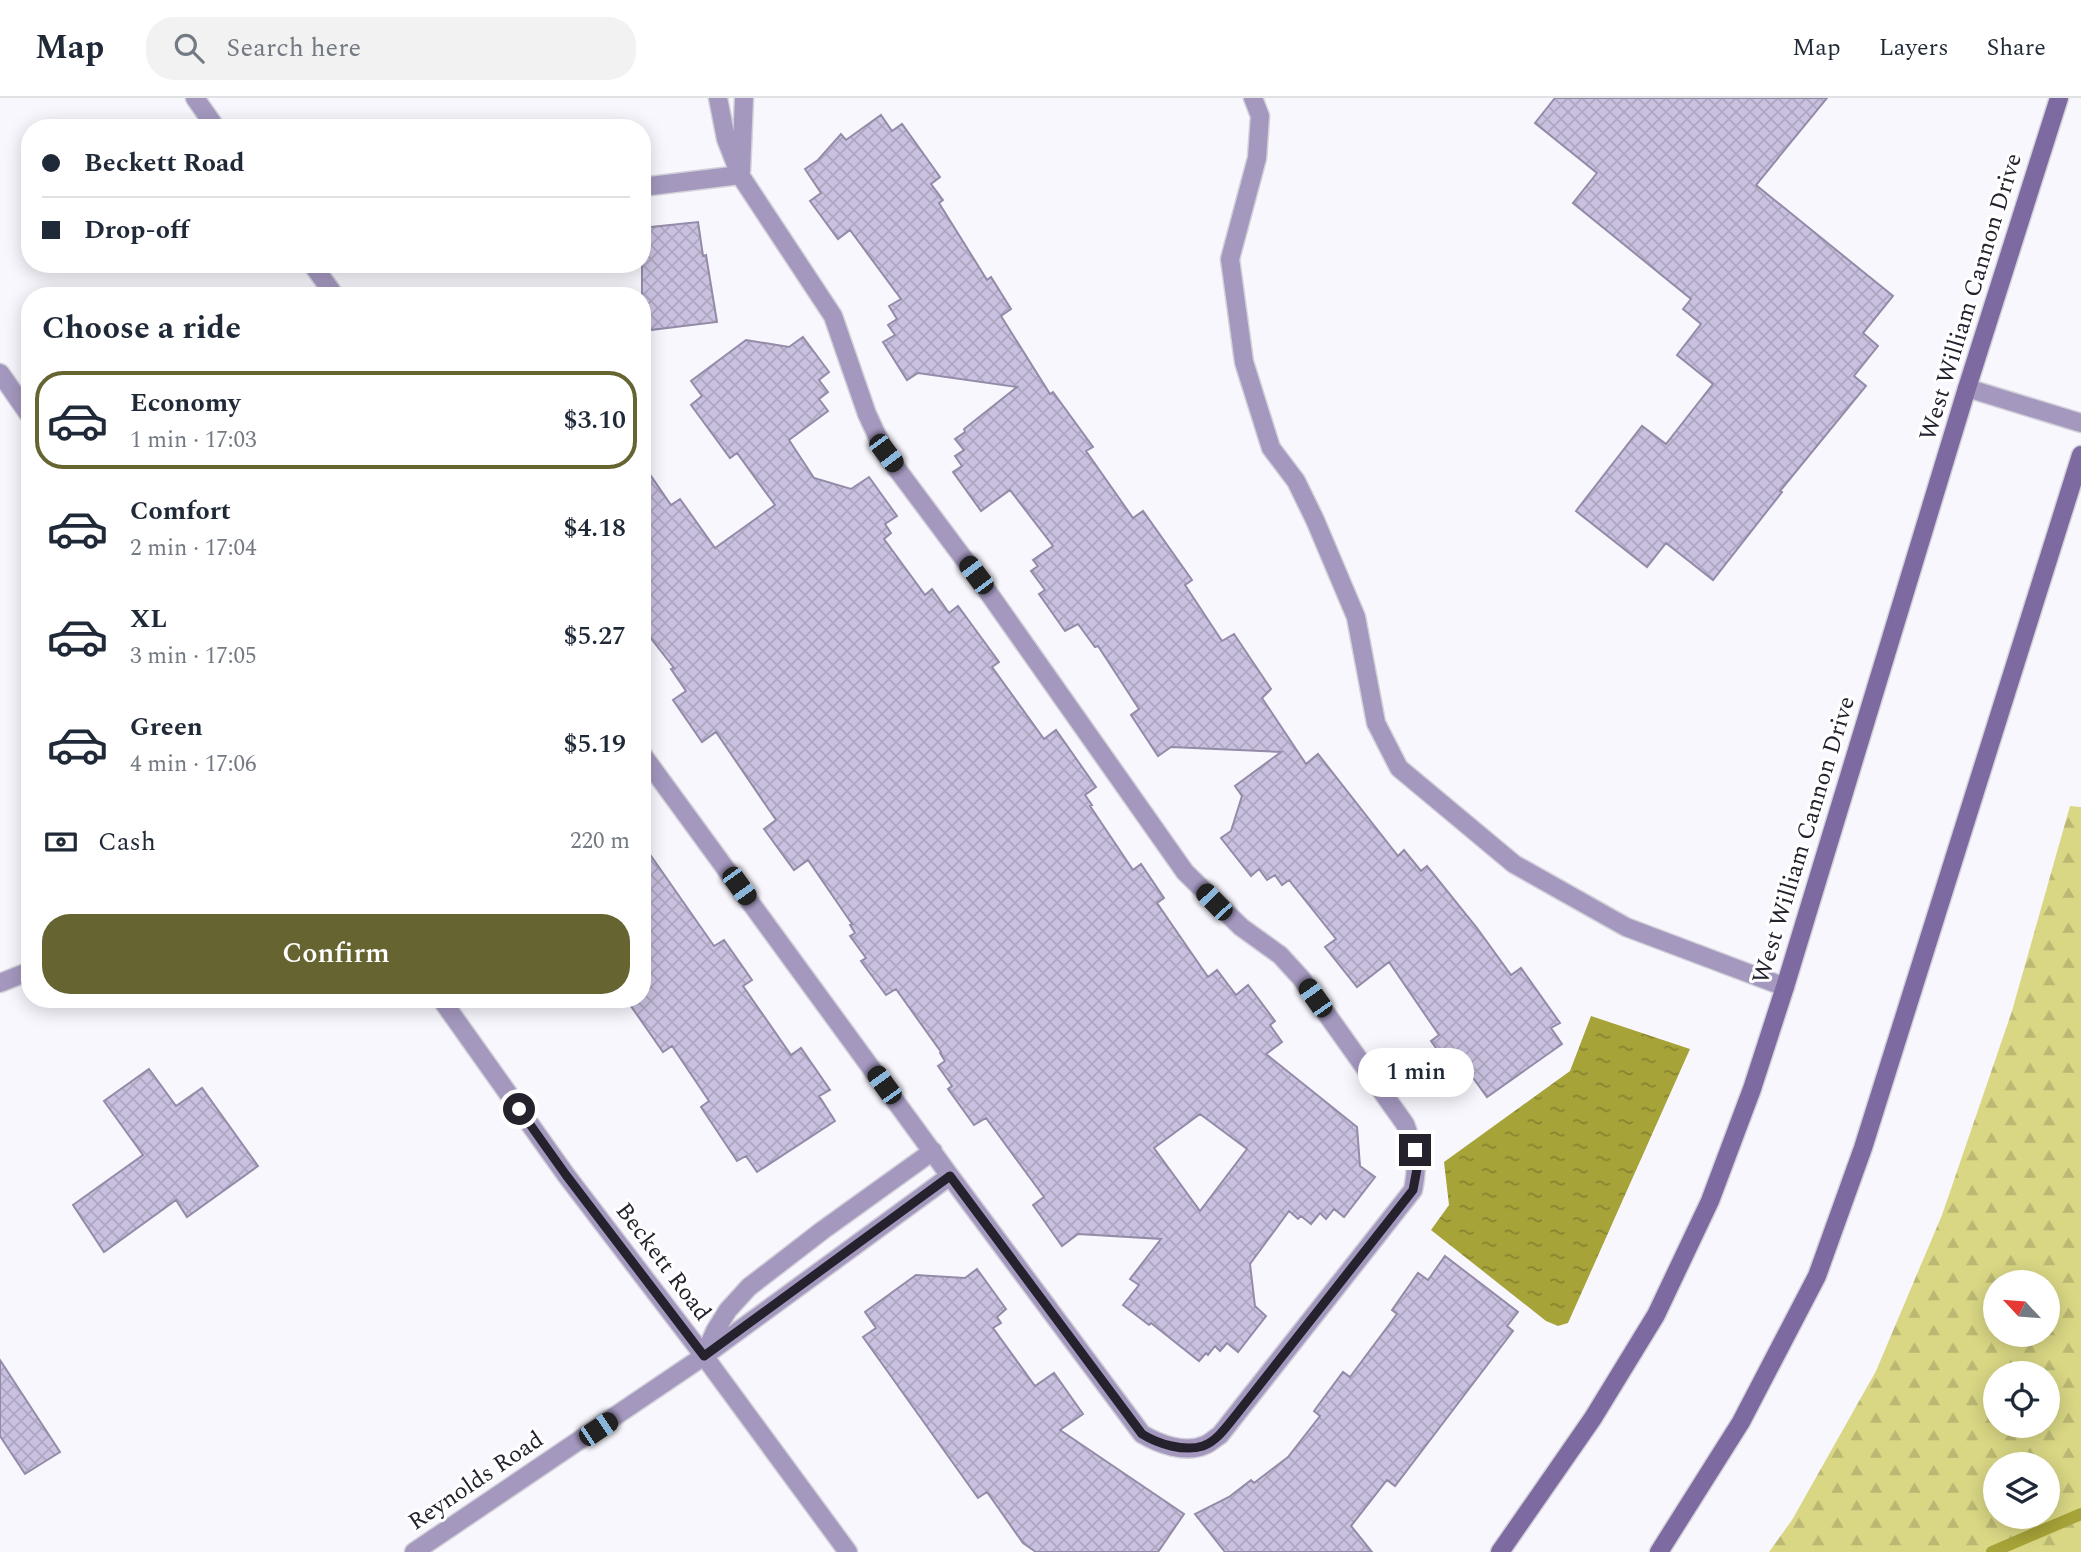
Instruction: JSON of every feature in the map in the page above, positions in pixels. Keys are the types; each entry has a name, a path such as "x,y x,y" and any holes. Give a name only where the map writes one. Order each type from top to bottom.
{"main road":[{"name":"West William Cannon Drive","path":"1500,1552 1593,1418 1656,1315 1710,1201 1752,1089 1785,987 1967,388 2059,98"},
{"path":"1659,1552 1741,1422 1817,1276 1863,1148 2081,455"}],"street":[{"path":"195,98 210,119"},
{"path":"651,766 1142,1434 1157,1443 1180,1447 1203,1446 1220,1435 1413,1190 1417,1169 1415,1150 1405,1124 1301,978 1280,955 1241,927 1185,872 976,575 886,453 867,414 833,316 740,175 726,139 718,98"},
{"path":"740,175 744,98"},
{"path":"1253,98 1261,116 1257,158 1230,258 1244,362 1271,448 1296,481 1356,617 1376,723 1399,768 1514,864 1626,927 1785,987"},
{"path":"651,186 740,175"},
{"path":"0,373 21,403"},
{"path":"1967,388 2081,423"},
{"path":"0,983 21,975"},
{"name":"Beckett Road","path":"447,1008 566,1175 848,1552"},
{"path":"704,1356 728,1310 749,1287 933,1151"},
{"name":"Reynolds Road","path":"414,1552 704,1356 950,1176"}],"green space":[{"path":"2070,806 2081,807 2081,1552 1769,1552 1792,1520 1876,1371 1942,1215 2012,1011"}],"water":[{"path":"1591,1016 1690,1049 1568,1323 1558,1326 1546,1321 1431,1230 1449,1205 1444,1162 1570,1071"}],"building":[{"path":"1555,98 1827,98 1756,185 1893,296 1863,333 1878,346 1854,376 1866,386 1780,491 1782,492 1713,580 1666,543 1647,567 1576,511 1642,426 1666,444 1713,384 1677,355 1701,324 1683,309 1691,299 1573,203 1597,173 1535,123"},
{"path":"881,115 892,131 902,124 940,177 931,184 943,200 939,203 987,280 991,277 1011,309 1001,316 1050,394 1053,392 1093,447 1086,451 1133,518 1143,511 1192,580 1185,585 1222,641 1234,634 1271,689 1262,698 1306,764 1318,754 1398,856 1404,850 1421,871 1427,866 1511,975 1521,968 1560,1023 1551,1028 1562,1044 1487,1097 1471,1075 1460,1082 1431,1041 1439,1035 1389,962 1357,987 1325,947 1336,939 1289,880 1282,885 1275,875 1267,880 1259,869 1251,876 1221,838 1231,831 1242,796 1235,786 1281,752 1171,747 1158,756 1131,715 1139,709 1098,646 1095,647 1078,624 1065,631 1039,594 1045,590 1031,571 1038,566 1033,560 1053,546 1010,490 981,511 953,472 962,466 955,456 964,450 955,439 1017,387 918,373 907,380 883,342 895,335 888,325 897,319 889,306 901,299 850,230 838,239 810,201 821,193 805,169 818,160 841,134 846,140"},
{"path":"698,222 717,322 651,330 651,287 642,287 642,273 651,273 651,227"},
{"path":"803,337 829,372 819,380 828,392 819,399 828,411 789,440 814,478 851,489 869,477 897,516 885,524 891,533 884,539 925,595 932,589 949,613 958,606 999,662 992,667 1044,739 1056,730 1096,787 1085,795 1092,805 1090,806 1133,870 1141,864 1164,898 1157,903 1208,977 1217,970 1236,995 1248,985 1275,1021 1270,1025 1282,1042 1266,1054 1357,1127 1360,1166 1375,1177 1344,1217 1334,1209 1326,1219 1320,1213 1311,1224 1301,1216 1298,1219 1289,1211 1250,1264 1255,1306 1266,1316 1238,1352 1227,1343 1220,1351 1215,1346 1199,1361 1151,1323 1149,1325 1123,1305 1139,1285 1130,1279 1161,1239 1078,1234 1062,1246 1033,1205 1044,1197 986,1118 974,1125 948,1089 952,1086 938,1066 945,1061 941,1052 896,989 886,995 861,961 866,958 850,936 855,933 850,925 852,924 808,860 794,870 764,829 776,820 716,732 702,742 673,700 686,691 671,669 674,668 651,639 651,476 671,505 680,499 715,548 775,505 737,453 730,458 691,405 702,396 691,381 746,340 789,347","holes":["1200,1114 1247,1149 1200,1211 1154,1148"]},
{"path":"651,856 714,946 724,940 752,980 743,986 791,1055 801,1048 830,1090 819,1096 835,1121 757,1172 746,1156 737,1161 701,1107 709,1101 672,1046 663,1052 632,1008 651,1008"},
{"path":"149,1069 176,1106 202,1088 258,1166 187,1217 176,1200 104,1252 73,1205 143,1155 104,1101"},
{"path":"1445,1256 1518,1312 1507,1326 1513,1331 1395,1486 1387,1480 1351,1526 1372,1552 1225,1552 1195,1514 1229,1497 1251,1480 1254,1483 1288,1457 1320,1416 1314,1411 1343,1372 1350,1377 1397,1314 1392,1310 1418,1273 1428,1280"},
{"path":"977,1269 1006,1309 997,1317 1001,1323 993,1328 1035,1386 1054,1373 1083,1414 1060,1430 1184,1514 1158,1552 1036,1552 1023,1543 987,1492 978,1498 863,1337 876,1328 865,1312 916,1275 965,1278"},
{"path":"0,1360 60,1452 25,1474 0,1436"}],"waterway":[{"path":"1992,1552 2081,1514"}],"route":[{"path":"519,1109 704,1356 950,1176 1142,1434 1157,1443 1180,1447 1203,1446 1220,1435 1236,1415 1413,1190 1417,1169 1415,1150"}]}
